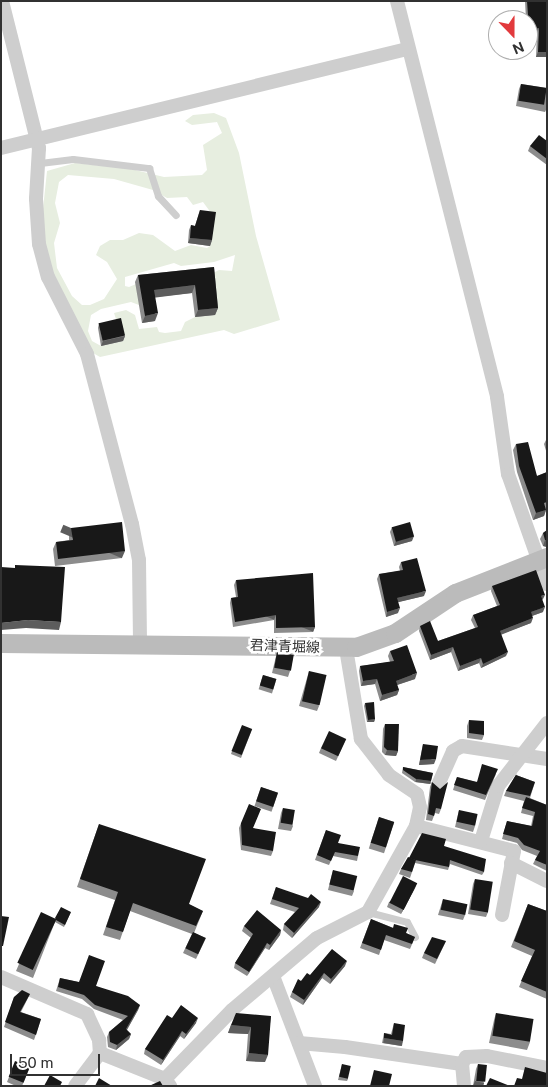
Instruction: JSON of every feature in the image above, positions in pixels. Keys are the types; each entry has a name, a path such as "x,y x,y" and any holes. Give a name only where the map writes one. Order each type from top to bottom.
{"main road":[{"name":"君津青堀線","path":"1,643 140,642 346,648 382,640 455,593 542,559"}],"street":[{"path":"2,1 37,139 40,163 36,199 39,244 48,277 87,354 132,524 139,560 140,642"},
{"path":"397,1 497,398 508,474 542,559 547,584"},
{"path":"1,148 408,49"},
{"path":"100,1053 167,1082 232,1010 317,938 368,912 416,826 420,806 417,794 389,775 361,739 346,648"},
{"path":"481,841 498,786 513,764 525,755 547,723"},
{"path":"438,785 456,747 547,759"},
{"path":"416,826 481,841 514,851 502,915"},
{"path":"511,863 547,881"},
{"path":"273,976 315,1086"},
{"path":"1,977 87,1014 99,1040 100,1053 75,1086"},
{"path":"299,1043 345,1046 462,1064"},
{"path":"464,1086 462,1064 466,1057 487,1056 547,1068"}],"lane":[{"path":"40,163 73,159 149,168 158,196 176,215"},
{"path":"368,912 407,922 415,937"}],"shaded area":[{"path":"214,113 226,118 239,153 256,236 280,320 234,334 224,330 100,357 93,353 49,274 42,218 47,171 75,163 131,169 164,177 202,175 207,170 203,145 222,133 217,122 192,125 185,121 193,115","holes":["68,175 114,179 153,190 167,198 187,197 193,205 203,202 214,217 210,246 207,248 191,245 175,251 153,235 139,233 123,240 110,240 100,246 96,255 107,262 117,279 104,299 90,305 82,305 72,296 57,268 54,243 60,223 55,203 59,182","235,255 232,271 219,270 211,274 215,315 195,317 185,322 181,331 165,333 159,332 157,327 139,329 135,315 126,310 114,313 123,341 101,346 92,341 88,331 91,315 101,309 131,302 139,305 143,281 129,287 125,286 125,277 174,263 181,266 214,262"]}],"building":[{"path":"527,1 547,1 547,52 538,52 538,10 528,10"},
{"path":"521,84 547,88 544,105 518,101"},
{"path":"539,135 547,141 547,159 530,146"},
{"path":"200,210 216,212 212,240 190,238 191,225 195,226"},
{"path":"214,267 218,308 198,310 195,285 154,290 158,313 145,316 138,275"},
{"path":"121,318 125,336 103,341 99,323"},
{"path":"528,442 537,476 547,472 547,502 544,503 546,510 536,513 519,466 516,444"},
{"path":"122,522 125,551 58,559 56,542 73,540 71,528"},
{"path":"410,522 414,536 396,542 392,527"},
{"path":"547,530 547,540 545,540 543,533"},
{"path":"417,558 426,591 397,598 400,608 387,612 379,574 403,570 401,562"},
{"path":"15,565 65,567 61,622 28,620 1,623 1,567 15,568"},
{"path":"536,570 545,595 541,596 545,607 531,612 533,618 500,631 508,652 483,664 481,658 460,666 453,647 431,655 420,626 430,621 438,641 478,627 473,615 500,605 492,586"},
{"path":"313,573 315,627 276,628 276,615 235,622 231,598 238,597 236,580"},
{"path":"407,645 417,673 396,681 399,690 382,695 377,679 363,681 360,666 394,661 390,651"},
{"path":"277,652 294,655 291,671 274,668"},
{"path":"309,671 327,675 320,705 302,701"},
{"path":"263,675 276,679 273,690 260,686"},
{"path":"374,702 375,719 368,720 365,703"},
{"path":"469,720 484,721 484,735 469,733"},
{"path":"385,724 399,724 398,751 387,750 384,747"},
{"path":"242,725 252,729 242,755 232,751"},
{"path":"329,731 346,739 338,756 321,748"},
{"path":"423,744 438,746 436,759 420,760"},
{"path":"482,764 498,769 486,795 454,785 457,777 477,782"},
{"path":"403,767 433,773 431,781 416,779 403,770"},
{"path":"517,773 516,775 535,782 530,796 506,791"},
{"path":"432,782 440,789 448,782 441,809 436,808 434,816 428,814"},
{"path":"261,787 278,793 273,807 256,801"},
{"path":"526,797 547,805 547,865 535,860 540,851 524,845 518,838 503,834 507,821 532,826 535,812 522,808"},
{"path":"249,804 261,809 253,828 276,832 273,851 242,845 241,823"},
{"path":"283,808 295,810 293,825 281,823"},
{"path":"459,810 478,814 475,826 457,822"},
{"path":"379,817 394,822 386,848 371,843"},
{"path":"99,824 206,859 189,904 203,911 196,926 133,903 123,932 106,927 118,892 80,879"},
{"path":"326,830 341,835 338,843 360,847 358,856 335,852 331,861 317,855"},
{"path":"422,833 446,839 444,846 486,859 484,872 450,860 449,867 409,858"},
{"path":"408,857 416,860 412,872 401,869"},
{"path":"333,870 357,876 354,891 329,885"},
{"path":"403,876 417,883 404,910 389,903"},
{"path":"475,879 493,882 488,912 470,910"},
{"path":"276,887 308,898 311,894 321,902 294,933 284,924 299,908 272,899"},
{"path":"443,899 467,904 465,915 441,910"},
{"path":"528,904 547,911 547,992 521,981 535,950 514,941"},
{"path":"61,907 71,912 65,925 55,918"},
{"path":"257,910 281,930 270,945 267,943 249,972 235,963 253,934 244,926"},
{"path":"41,912 56,919 33,970 17,963"},
{"path":"1,916 9,917 3,946 1,946"},
{"path":"371,919 393,928 394,924 408,928 406,933 415,937 412,944 386,935 381,950 362,943"},
{"path":"193,932 206,938 198,954 185,948"},
{"path":"432,937 446,941 437,959 424,953"},
{"path":"332,949 347,961 331,979 324,973 304,1000 292,992 298,979 301,981 307,973 310,975"},
{"path":"89,955 105,961 96,986 128,996 140,1005 126,1029 131,1034 117,1045 110,1042 109,1032 128,1016 95,1005 84,995 58,987 60,978 79,982"},
{"path":"22,990 30,994 20,1012 41,1019 36,1035 5,1022 14,997"},
{"path":"181,1005 198,1018 186,1034 182,1031 163,1060 145,1049 167,1015 172,1018"},
{"path":"236,1013 271,1016 268,1055 249,1053 251,1027 231,1025"},
{"path":"496,1013 534,1019 530,1042 492,1036"},
{"path":"394,1023 405,1025 403,1041 384,1038 384,1033 392,1035"},
{"path":"15,1061 30,1067 23,1083 9,1077"},
{"path":"342,1064 351,1066 348,1079 339,1077"},
{"path":"478,1064 487,1065 485,1082 476,1081"},
{"path":"525,1067 547,1073 546,1086 514,1086 517,1078 522,1079"},
{"path":"374,1070 392,1074 389,1086 370,1086"},
{"path":"50,1075 62,1082 60,1086 44,1086"},
{"path":"99,1078 112,1086 95,1086"},
{"path":"490,1078 510,1086 486,1086"},
{"path":"160,1081 163,1086 149,1086"}]}
